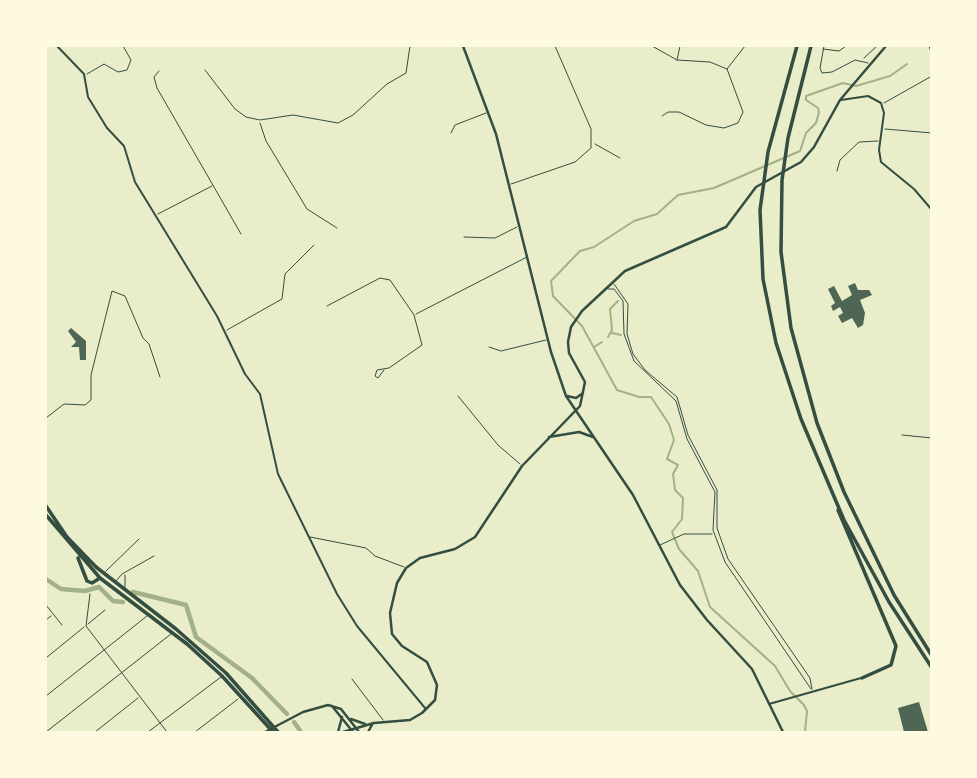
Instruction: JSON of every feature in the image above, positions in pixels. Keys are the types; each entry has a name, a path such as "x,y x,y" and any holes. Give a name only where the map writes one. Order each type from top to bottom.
{"highway":[{"path":"797,46 771,142 760,210 763,279 776,343 801,419 852,548 896,646 895,658 888,668 862,678"},
{"path":"811,46 788,138 780,204 787,302 817,423 866,541 894,595 932,656"},
{"path":"837,505 872,572 932,668"},
{"path":"46,506 67,537 102,576"},
{"path":"46,515 75,553 226,673 276,733"},
{"path":"75,553 85,579 92,583 102,576"},
{"path":"132,599 222,676 276,733"}],"main road":[{"path":"463,46 488,113 509,184 548,339 566,396 643,513 692,602 752,669 783,733"},
{"path":"343,733 374,723 410,720 427,710 437,693 433,674 424,659 398,643 390,628 395,589 406,568 420,558 455,549 480,531 522,466 582,403 584,379 568,347 574,322 611,281 630,268 726,227 756,187 807,157 839,100 886,46"},
{"path":"566,396 576,398 584,391"},
{"path":"549,438 579,432 595,438"},
{"path":"332,706 353,730 359,733"},
{"path":"266,732 297,715 332,706 340,708 353,730"},
{"path":"338,733 342,717"},
{"path":"348,718 368,725"},
{"path":"368,733 374,723"}],"street":[{"path":"57,46 85,75 88,97 107,128 124,146 132,176 225,331 245,374 260,394 278,474 349,615 427,710"},
{"path":"85,75 101,65 118,72 127,70 131,60 123,46"},
{"path":"205,70 237,111 260,120 293,115 326,122 343,122 374,94 406,73 410,46"},
{"path":"509,184 580,160 593,144 591,130 555,46"},
{"path":"652,46 677,60 710,62 727,69 743,112 738,123 718,128 679,112 668,112 662,116"},
{"path":"677,60 680,46"},
{"path":"727,69 745,46"},
{"path":"846,46 839,51 823,47 820,70 826,74 852,61 863,60 877,46"},
{"path":"929,46 932,55"},
{"path":"863,60 869,66"},
{"path":"159,71 154,78 158,88 241,234"},
{"path":"882,104 932,76"},
{"path":"839,100 868,96 882,104"},
{"path":"882,104 879,156 883,165 914,189 932,211"},
{"path":"451,133 456,125 488,113"},
{"path":"260,120 265,141 307,209 337,228"},
{"path":"882,129 932,133"},
{"path":"837,171 841,160 859,142 880,141"},
{"path":"593,144 620,158"},
{"path":"156,215 213,185"},
{"path":"464,237 495,238 520,226"},
{"path":"225,331 282,299 285,274 314,245"},
{"path":"414,316 527,257"},
{"path":"327,306 383,277 390,281 414,316 421,348 384,370"},
{"path":"611,281 628,304 627,334 633,354 645,370 677,397 690,443 718,490 717,528 728,559 810,678 812,691"},
{"path":"599,292 612,288 621,297 625,308 624,334 631,356 642,370 674,397 690,443 715,492 714,533 726,562 812,691"},
{"path":"46,418 64,404 85,405 91,400 91,375 110,293 116,291 125,296 143,331 160,376"},
{"path":"489,347 501,351 548,339"},
{"path":"458,396 498,445 522,466"},
{"path":"902,435 932,438"},
{"path":"659,546 677,537 714,533"},
{"path":"309,537 366,548 406,568"},
{"path":"102,576 139,539"},
{"path":"468,542 471,546"},
{"path":"113,585 126,573 154,556"},
{"path":"126,573 126,594"},
{"path":"90,594 86,626 167,733"},
{"path":"46,605 62,625"},
{"path":"46,658 105,610"},
{"path":"46,621 53,614"},
{"path":"46,696 149,615"},
{"path":"46,733 173,633"},
{"path":"148,733 222,676"},
{"path":"769,704 862,678"},
{"path":"352,679 384,722"},
{"path":"195,733 243,696"},
{"path":"95,733 139,697"}],"building":[{"path":"855,283 858,290 869,290 872,295 860,300 865,313 863,325 858,328 852,318 842,323 838,316 843,313 840,307 833,311 831,306 835,303 828,289 834,286 842,301 852,295 848,286"},
{"path":"71,328 86,341 86,360 80,360 79,347 71,347 76,342 68,331"},
{"path":"919,702 928,732 904,732 898,708"}],"waterway":[{"path":"805,732 807,711 804,705 790,691 775,666 710,607 698,571 679,549 672,532 682,519 683,498 675,490 673,474 678,465 667,459 674,440 669,424 651,397 639,397 617,390 582,326 553,296 551,281 580,251 594,247 634,221 657,214 678,195 714,188 800,151 806,133 816,123 819,112 818,108 806,100 806,96 843,83 856,86 890,76 907,64"},
{"path":"608,337 612,330 610,309 618,301"},
{"path":"612,333 621,335"},
{"path":"594,347 602,342"},
{"path":"46,579 61,589 85,591 99,587 113,601 123,602"},
{"path":"133,592 186,605 196,637 252,678 287,714"},
{"path":"294,722 301,732"}]}
